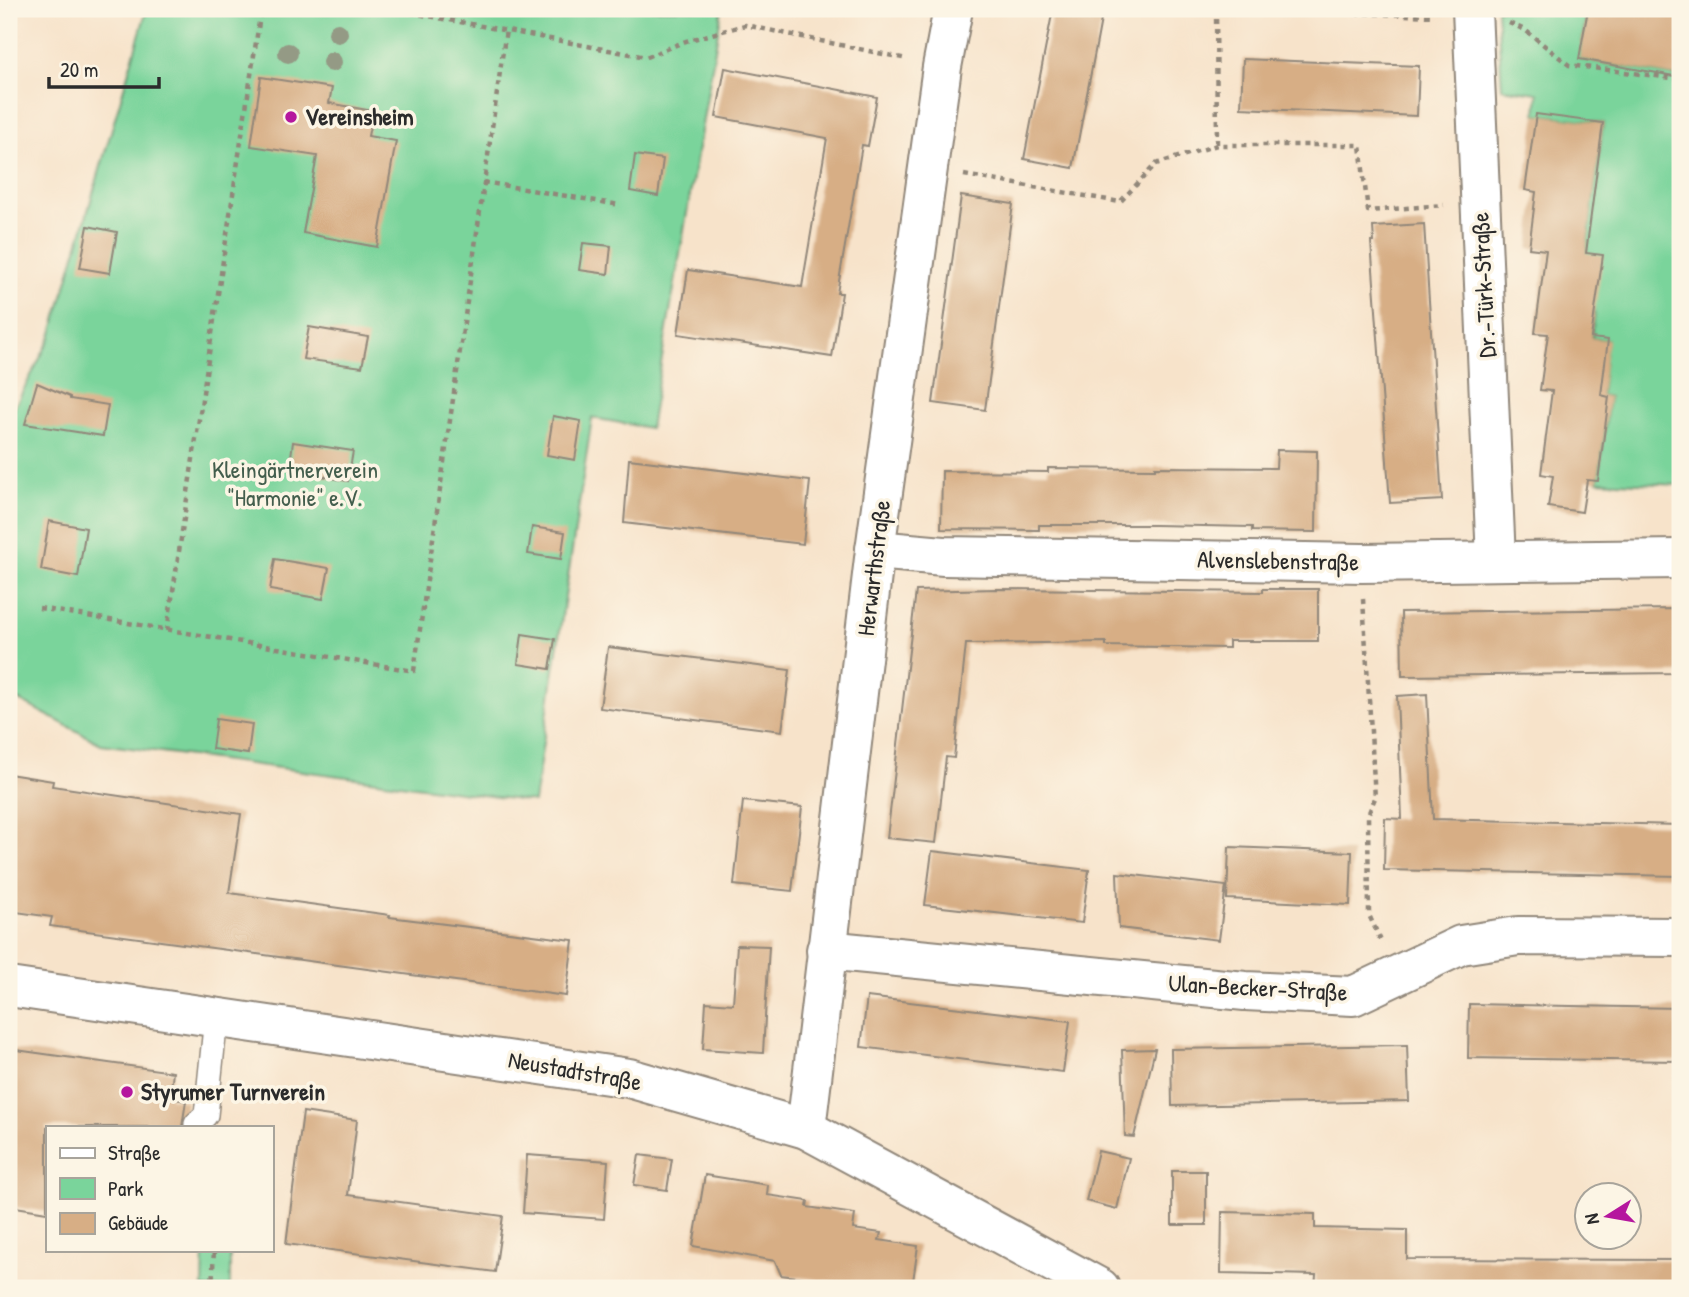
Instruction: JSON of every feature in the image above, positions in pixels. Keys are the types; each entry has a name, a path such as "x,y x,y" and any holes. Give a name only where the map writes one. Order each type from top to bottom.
{"street":[{"name":"Herwarthstraße","path":"806,1129 875,550 942,67 953,9"},
{"name":"Dr.-Türk-Straße","path":"1472,13 1496,561"},
{"name":"Alvenslebenstraße","path":"875,550 944,556 1362,563 1680,559"},
{"name":"Ulan-Becker-Straße","path":"826,950 1231,989 1353,996 1461,945 1518,936 1680,937"},
{"name":"Neustadtstraße","path":"9,987 629,1078 806,1129 1100,1288"}],"lane":[{"path":"196,1126 206,1115 216,1017"}],"path":[{"path":"167,631 261,9"},
{"path":"391,9 646,57 686,41 745,25 942,67"},
{"path":"1216,9 1217,145"},
{"path":"1236,9 1472,13 1507,22 1525,30 1569,65 1680,79"},
{"path":"39,608 414,671 506,30"},
{"path":"928,169 1120,202 1156,164 1217,145 1360,145 1368,211 1480,202"},
{"path":"483,182 620,205"},
{"path":"1362,563 1375,797 1368,815 1369,915 1398,976"},
{"path":"212,1288 214,1252"}],"green space":[{"name":"Kleingärtnerverein \"Harmonie\" e.V.","path":"147,9 722,9 650,428 592,418 534,802 101,744 9,695 9,418 51,337"},
{"path":"1497,9 1587,9 1580,59 1680,77 1680,485 1598,481 1609,397 1601,395 1607,340 1592,338 1595,312 1586,253 1603,123 1536,114 1538,93 1502,88"},
{"path":"204,1252 230,1252 230,1288 203,1288"}],"building":[{"path":"1053,9 1103,9 1073,168 1024,159"},
{"path":"1588,9 1680,9 1680,77 1579,59"},
{"path":"1243,59 1419,66 1417,116 1241,108"},
{"path":"725,68 877,97 868,146 862,145 837,293 842,293 832,357 678,334 688,270 802,287 827,138 716,117"},
{"path":"261,77 332,88 329,103 373,111 368,136 396,141 377,247 303,233 317,156 251,146"},
{"path":"1536,114 1603,123 1586,253 1603,255 1591,338 1608,340 1601,395 1609,397 1598,481 1587,480 1582,512 1548,507 1553,476 1541,474 1552,391 1540,390 1548,334 1535,333 1546,250 1529,248 1536,192 1525,190"},
{"path":"635,155 663,159 658,196 630,191"},
{"path":"961,196 1013,204 985,410 933,403"},
{"path":"1424,224 1442,500 1390,503 1371,242 1374,242 1373,227"},
{"path":"88,226 117,232 110,273 80,268"},
{"path":"583,243 611,246 608,274 579,270"},
{"path":"309,327 368,337 362,367 303,359"},
{"path":"37,383 70,399 108,405 103,436 25,424"},
{"path":"553,416 581,421 575,460 547,455"},
{"path":"293,442 353,451 348,481 289,470"},
{"path":"1277,450 1317,451 1316,532 1252,531 1252,527 1155,525 1039,525 1039,530 941,529 942,471 1276,468"},
{"path":"629,459 810,481 803,544 624,523"},
{"path":"49,521 86,528 78,577 41,570"},
{"path":"532,527 565,532 561,559 528,554"},
{"path":"275,559 329,568 323,599 270,590"},
{"path":"997,589 1263,592 1263,589 1318,589 1318,641 1229,641 1229,648 1106,646 1106,642 966,644 954,758 946,757 936,843 887,838 916,591"},
{"path":"1680,609 1680,673 1402,676 1401,612"},
{"path":"522,634 555,639 550,669 518,664"},
{"path":"608,647 790,670 782,731 600,708"},
{"path":"1427,694 1433,819 1680,825 1680,876 1384,870 1385,818 1402,819 1397,696"},
{"path":"216,719 252,724 248,754 212,749"},
{"path":"9,774 53,781 52,786 241,814 229,893 390,915 389,917 573,940 566,996 50,926 52,917 9,911"},
{"path":"743,801 802,807 792,891 734,885"},
{"path":"1229,847 1352,852 1350,905 1227,899"},
{"path":"932,851 1089,870 1082,923 925,905"},
{"path":"1117,873 1226,886 1219,940 1119,928"},
{"path":"737,945 769,946 763,1053 703,1049 706,1002 733,1004"},
{"path":"867,997 1070,1021 1063,1072 861,1047"},
{"path":"1469,1004 1680,1008 1680,1061 1468,1058"},
{"path":"1407,1045 1409,1101 1172,1106 1171,1049"},
{"path":"9,1049 173,1072 170,1098 186,1101 182,1126 46,1126 46,1212 9,1206 9,1163 16,1114 9,1113"},
{"path":"1155,1049 1134,1137 1125,1136 1122,1050"},
{"path":"303,1112 357,1120 348,1195 503,1216 495,1272 286,1244"},
{"path":"1098,1151 1129,1158 1117,1209 1086,1201"},
{"path":"527,1155 608,1161 604,1219 523,1213"},
{"path":"639,1155 672,1159 667,1190 634,1185"},
{"path":"1172,1171 1206,1171 1206,1225 1172,1225"},
{"path":"705,1175 768,1185 767,1195 808,1201 807,1207 855,1214 853,1229 881,1233 879,1240 918,1246 912,1288 844,1288 845,1283 781,1275 775,1261 693,1246"},
{"path":"1222,1212 1315,1214 1315,1228 1407,1230 1407,1259 1680,1260 1680,1288 1315,1288 1316,1275 1221,1273"}],"place":[{"name":"Vereinsheim","path":"291,117"},
{"name":"Styrumer Turnverein","path":"127,1092"}]}
